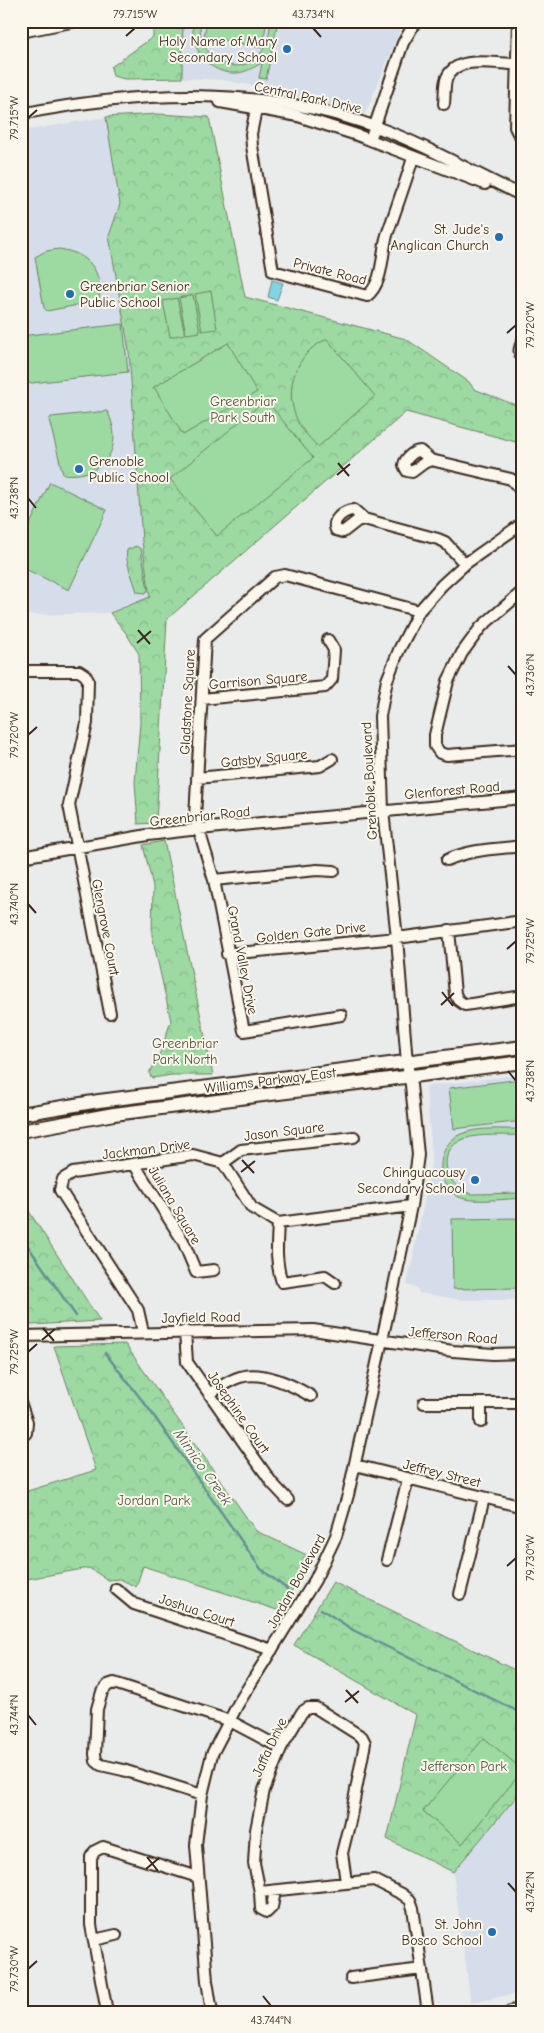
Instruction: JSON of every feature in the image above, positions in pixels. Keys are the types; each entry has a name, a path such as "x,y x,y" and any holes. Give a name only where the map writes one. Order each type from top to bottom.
{"main road":[{"name":"Williams Parkway East","path":"21,1114 99,1101 523,1047"},
{"name":"Williams Parkway East","path":"22,1128 114,1114 523,1062"},
{"path":"511,2012 523,2010"}],"street":[{"path":"21,32 76,21"},
{"path":"370,140 403,43 416,21"},
{"path":"518,21 515,64 519,113 515,130 523,136"},
{"path":"444,104 446,81 454,69 469,63 515,64"},
{"name":"Central Park Drive","path":"192,97 298,116 370,140 414,158 523,196"},
{"name":"Central Park Drive","path":"21,114 102,100 192,97 270,100 335,114 375,126 523,196"},
{"name":"Private Road","path":"256,109 251,134 252,146 273,271 367,296 374,290 383,261 386,237 414,158"},
{"path":"523,340 519,350 523,358"},
{"path":"431,460 511,479 523,493"},
{"path":"364,519 445,542 465,564"},
{"name":"Grenoble Boulevard","path":"407,1063 397,938 383,810 380,716 387,680 399,650 419,611 465,564 523,523"},
{"name":"Gladstone Square","path":"199,829 195,817 204,639 276,578 285,576 419,611"},
{"path":"523,591 481,627 462,652 448,681 435,746 440,753 447,755 523,750"},
{"name":"Garrison Square","path":"202,699 325,687 332,679 334,650 328,640"},
{"name":"Glengrove Court","path":"21,671 79,671 88,680 87,723 69,805 110,1014"},
{"name":"Gatsby Square","path":"197,778 320,766 332,759"},
{"name":"Glenforest Road","path":"383,810 523,798"},
{"name":"Greenbriar Road","path":"21,857 199,829 383,810"},
{"name":"Grand Valley Drive","path":"199,829 214,880 227,954 244,1030 341,1015"},
{"path":"447,860 470,852 523,846"},
{"path":"214,880 317,870 334,871"},
{"name":"Golden Gate Drive","path":"227,954 397,938 523,921"},
{"path":"449,930 455,994 458,1000 465,1005 523,996"},
{"name":"Jordan Boulevard","path":"212,2012 196,1845 202,1795 212,1754 326,1560 345,1509 411,1206 418,1155 407,1063"},
{"name":"Jason Square","path":"222,1163 241,1150 354,1137"},
{"name":"Jackman Drive","path":"143,1332 138,1310 60,1190 63,1179 73,1173 193,1156 222,1163"},
{"path":"222,1163 252,1208 278,1223 411,1206"},
{"name":"Juliana Square","path":"134,1164 183,1241 196,1272 214,1270"},
{"path":"278,1223 277,1260 282,1282 326,1276 335,1283"},
{"name":"Jayfield Road","path":"21,1336 185,1331 313,1330 381,1341"},
{"name":"Josephine Court","path":"185,1331 187,1362 272,1484 288,1500"},
{"name":"Jefferson Road","path":"381,1341 453,1351 523,1353"},
{"path":"209,1394 235,1379 253,1375 263,1376 297,1388 311,1396"},
{"path":"424,1403 523,1403"},
{"path":"481,1404 481,1422"},
{"path":"21,1405 27,1422 26,1433 21,1437"},
{"name":"Jeffrey Street","path":"355,1465 523,1507"},
{"path":"387,1560 408,1479"},
{"path":"460,1594 484,1498"},
{"name":"Joshua Court","path":"116,1589 134,1604 272,1650"},
{"path":"202,1795 101,1765 96,1761 97,1709 102,1692 108,1685 114,1683 230,1721 281,1748"},
{"name":"Jaffa Drive","path":"275,1890 272,1907 267,1912 261,1909 260,1892 254,1863 256,1830 264,1790 281,1748 302,1712 308,1708 316,1708 362,1737 365,1743 342,1853 346,1882"},
{"path":"107,2012 91,1924 91,1857 95,1851 103,1847 198,1877"},
{"path":"260,1892 374,1880 402,1894 410,1900 413,1908 428,2012"},
{"path":"94,1940 116,1935"},
{"path":"351,1978 422,1969"}],"shaded area":[{"name":"Holy Name of Mary Secondary School","path":"183,21 404,21 365,114 266,88 223,80 182,78"},
{"path":"106,117 120,204 109,236 129,351 142,541 150,597 110,613 21,615 21,131"},
{"name":"Chinguacousy Secondary School","path":"523,1074 523,1300 463,1300 419,1293 417,1288 407,1285 431,1163 426,1088 429,1086"},
{"name":"St. John Bosco School","path":"523,1789 523,1992 471,2003 453,1872"}],"green space":[{"path":"153,21 183,21 182,78 125,79 113,76 111,67 153,37"},
{"path":"194,21 201,21 201,34 204,45 210,54 219,61 229,65 240,66 250,62 260,54 269,34 271,21 278,21 266,79 259,78 262,63 237,73 218,70 210,65 203,58 194,41"},
{"path":"207,21 267,21 262,48 204,36"},
{"name":"Greenbriar Park South","path":"158,114 209,117 245,297 406,339 469,382 474,389 523,408 523,444 406,412 167,619 156,823 138,824 135,782 140,723 139,654 126,633 110,613 150,597 142,541 129,351 109,236 120,204 106,117"},
{"path":"59,249 78,255 92,265 99,281 99,301 47,311 44,308 35,257 46,251"},
{"path":"211,291 217,329 202,331 195,294"},
{"path":"193,295 200,332 186,334 179,298"},
{"path":"177,298 185,334 170,337 163,301"},
{"path":"123,324 128,372 23,384 21,336"},
{"path":"327,339 375,396 318,447 297,420 293,409 292,388 294,377 303,358 313,348"},
{"path":"228,343 257,392 183,435 154,387"},
{"path":"266,400 313,458 217,536 170,479"},
{"path":"107,411 114,437 108,458 100,466 90,471 77,474 63,474 49,420 51,417"},
{"path":"50,482 107,510 69,590 21,567 21,543"},
{"path":"136,546 141,549 148,590 146,593 137,592 127,559 127,550"},
{"name":"Greenbriar Park North","path":"164,841 213,1075 172,1075 152,1078 149,1073 160,1053 171,1021 152,935 153,886 143,845"},
{"path":"522,1079 523,1121 454,1129 449,1088"},
{"path":"523,1129 523,1135 485,1135 464,1139 455,1144 449,1151 446,1159 449,1176 454,1184 462,1190 471,1194 523,1193 523,1198 470,1200 455,1195 447,1187 441,1168 442,1158 452,1140 461,1134 476,1130"},
{"path":"21,1199 100,1321 31,1325 21,1316"},
{"path":"523,1218 523,1288 453,1289 452,1219"},
{"name":"Jordan Park","path":"125,1344 256,1531 311,1557 280,1611 143,1566 136,1587 120,1579 108,1580 89,1568 21,1580 21,1493 96,1470 54,1346"},
{"name":"Jefferson Park","path":"333,1582 523,1674 523,1789 453,1872 387,1839 416,1715 294,1645"},
{"path":"484,1738 523,1770 462,1844 423,1811"}],"water":[{"path":"272,280 283,283 277,300 268,297"}],"waterway":[{"name":"Mimico Creek","path":"21,1236 76,1316"},
{"name":"Mimico Creek","path":"105,1353 149,1409 261,1569 287,1589"},
{"name":"Mimico Creek","path":"321,1609 353,1630 523,1714"}],"place":[{"name":"Holy Name of Mary Secondary School","path":"287,49"},
{"name":"St. Jude's Anglican Church","path":"499,237"},
{"name":"Greenbriar Senior Public School","path":"70,294"},
{"name":"Grenoble Public School","path":"79,469"},
{"name":"Chinguacousy Secondary School","path":"475,1180"},
{"name":"St. John Bosco School","path":"492,1932"}]}
